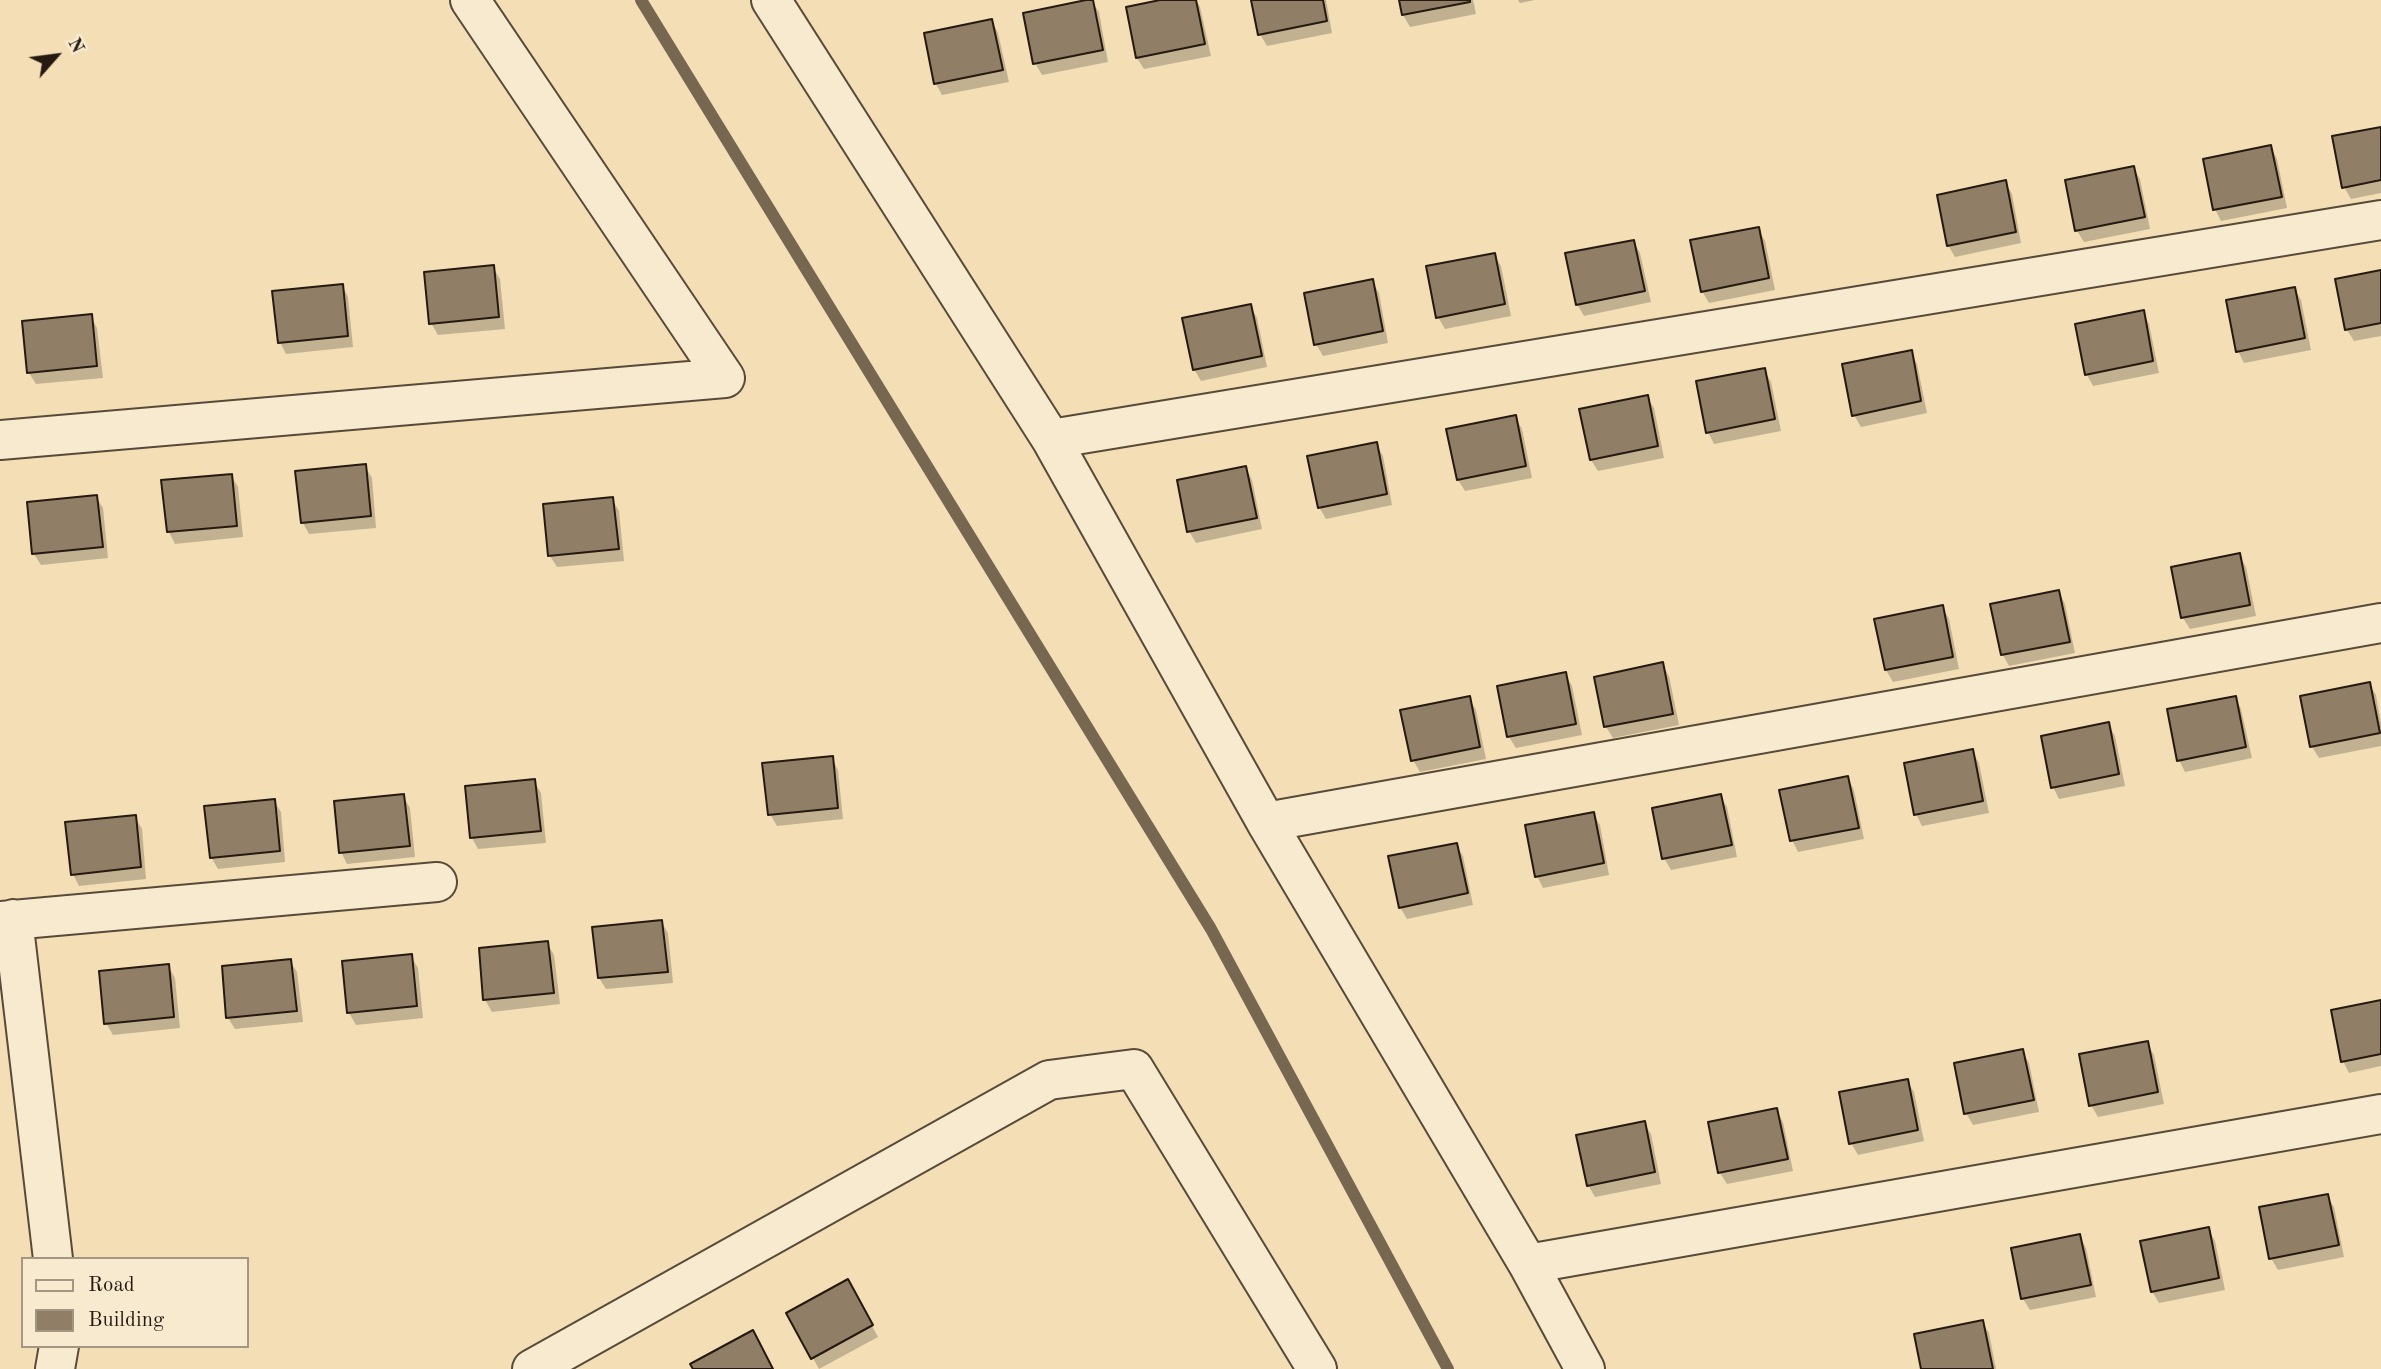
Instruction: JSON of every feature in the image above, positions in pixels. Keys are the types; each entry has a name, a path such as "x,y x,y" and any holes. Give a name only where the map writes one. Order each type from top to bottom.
{"street":[{"path":"0,440 725,378 470,0"},
{"path":"771,0 1051,439 1266,822 1528,1264 1585,1369"},
{"path":"1051,439 2381,219"},
{"path":"1266,822 2381,624"},
{"path":"53,1257 6,920 437,883"},
{"path":"532,1369 1049,1080 1134,1069 1317,1369"},
{"path":"1528,1264 2381,1114"},
{"path":"55,1369 58,1348"}],"building":[{"path":"1093,0 1103,50 1033,64 1023,13"},
{"path":"1160,0 1196,0 1205,44 1136,58 1126,7"},
{"path":"1251,0 1323,0 1327,21 1258,35"},
{"path":"1399,0 1470,0 1470,2 1402,15"},
{"path":"992,19 1003,70 934,84 924,33"},
{"path":"2381,127 2381,180 2342,188 2332,136"},
{"path":"2271,145 2282,197 2213,210 2203,159"},
{"path":"2134,166 2145,217 2075,231 2065,180"},
{"path":"2006,180 2016,232 1947,246 1937,195"},
{"path":"1759,227 1769,278 1701,292 1690,240"},
{"path":"1634,240 1645,291 1576,305 1565,253"},
{"path":"1495,253 1505,304 1436,318 1426,266"},
{"path":"494,265 499,317 429,324 424,272"},
{"path":"2381,270 2381,323 2345,330 2335,279"},
{"path":"1373,279 1383,331 1314,345 1304,293"},
{"path":"343,284 348,336 278,343 272,291"},
{"path":"2295,287 2305,338 2236,352 2226,300"},
{"path":"1251,304 1262,356 1193,370 1182,318"},
{"path":"2144,310 2153,361 2085,375 2075,324"},
{"path":"92,314 97,366 27,373 22,321"},
{"path":"1912,350 1921,401 1852,416 1842,364"},
{"path":"1765,368 1775,419 1706,433 1696,381"},
{"path":"1648,395 1658,446 1590,460 1579,409"},
{"path":"1516,415 1526,466 1457,480 1446,429"},
{"path":"1377,442 1387,494 1318,508 1307,456"},
{"path":"366,464 371,516 301,523 295,471"},
{"path":"1246,466 1257,518 1187,532 1177,480"},
{"path":"232,474 237,526 167,532 161,480"},
{"path":"97,495 103,547 32,554 27,502"},
{"path":"613,497 619,549 548,556 543,504"},
{"path":"2240,553 2250,605 2181,618 2171,567"},
{"path":"2059,590 2070,642 2001,655 1990,604"},
{"path":"1943,605 1953,657 1885,670 1874,619"},
{"path":"1663,662 1673,714 1604,727 1594,677"},
{"path":"1566,672 1576,724 1507,737 1497,686"},
{"path":"2370,682 2380,733 2310,747 2300,696"},
{"path":"1470,696 1480,747 1411,761 1400,710"},
{"path":"2236,696 2246,747 2177,761 2167,709"},
{"path":"2109,722 2119,774 2051,788 2041,736"},
{"path":"1973,749 1983,801 1914,815 1904,763"},
{"path":"833,756 838,808 768,815 762,763"},
{"path":"1848,776 1859,828 1790,841 1779,790"},
{"path":"535,779 541,831 470,838 465,786"},
{"path":"404,794 410,846 339,853 334,801"},
{"path":"1721,794 1732,845 1662,859 1652,808"},
{"path":"275,799 280,851 210,858 204,806"},
{"path":"1594,812 1604,863 1535,877 1525,825"},
{"path":"136,815 141,867 71,875 65,822"},
{"path":"1457,843 1468,893 1399,908 1388,856"},
{"path":"662,920 668,972 598,978 592,927"},
{"path":"548,941 554,993 483,1000 479,948"},
{"path":"412,954 417,1006 347,1013 342,961"},
{"path":"291,959 297,1011 226,1018 222,966"},
{"path":"169,964 174,1017 104,1024 99,971"},
{"path":"2381,1000 2381,1054 2341,1062 2331,1010"},
{"path":"2148,1041 2158,1092 2089,1106 2079,1054"},
{"path":"2023,1049 2034,1100 1964,1114 1954,1063"},
{"path":"1908,1079 1918,1130 1849,1144 1839,1092"},
{"path":"1777,1108 1788,1159 1718,1173 1708,1122"},
{"path":"1645,1121 1655,1172 1587,1186 1576,1135"},
{"path":"2328,1194 2339,1245 2269,1259 2259,1207"},
{"path":"2209,1227 2219,1278 2151,1292 2140,1241"},
{"path":"2080,1234 2091,1285 2021,1299 2011,1248"},
{"path":"848,1279 873,1325 811,1359 786,1313"},
{"path":"1983,1320 1993,1369 1921,1369 1914,1334"},
{"path":"753,1330 773,1369 693,1369 690,1364"}],"waterway":[{"path":"641,0 1211,929 1448,1369"}]}
